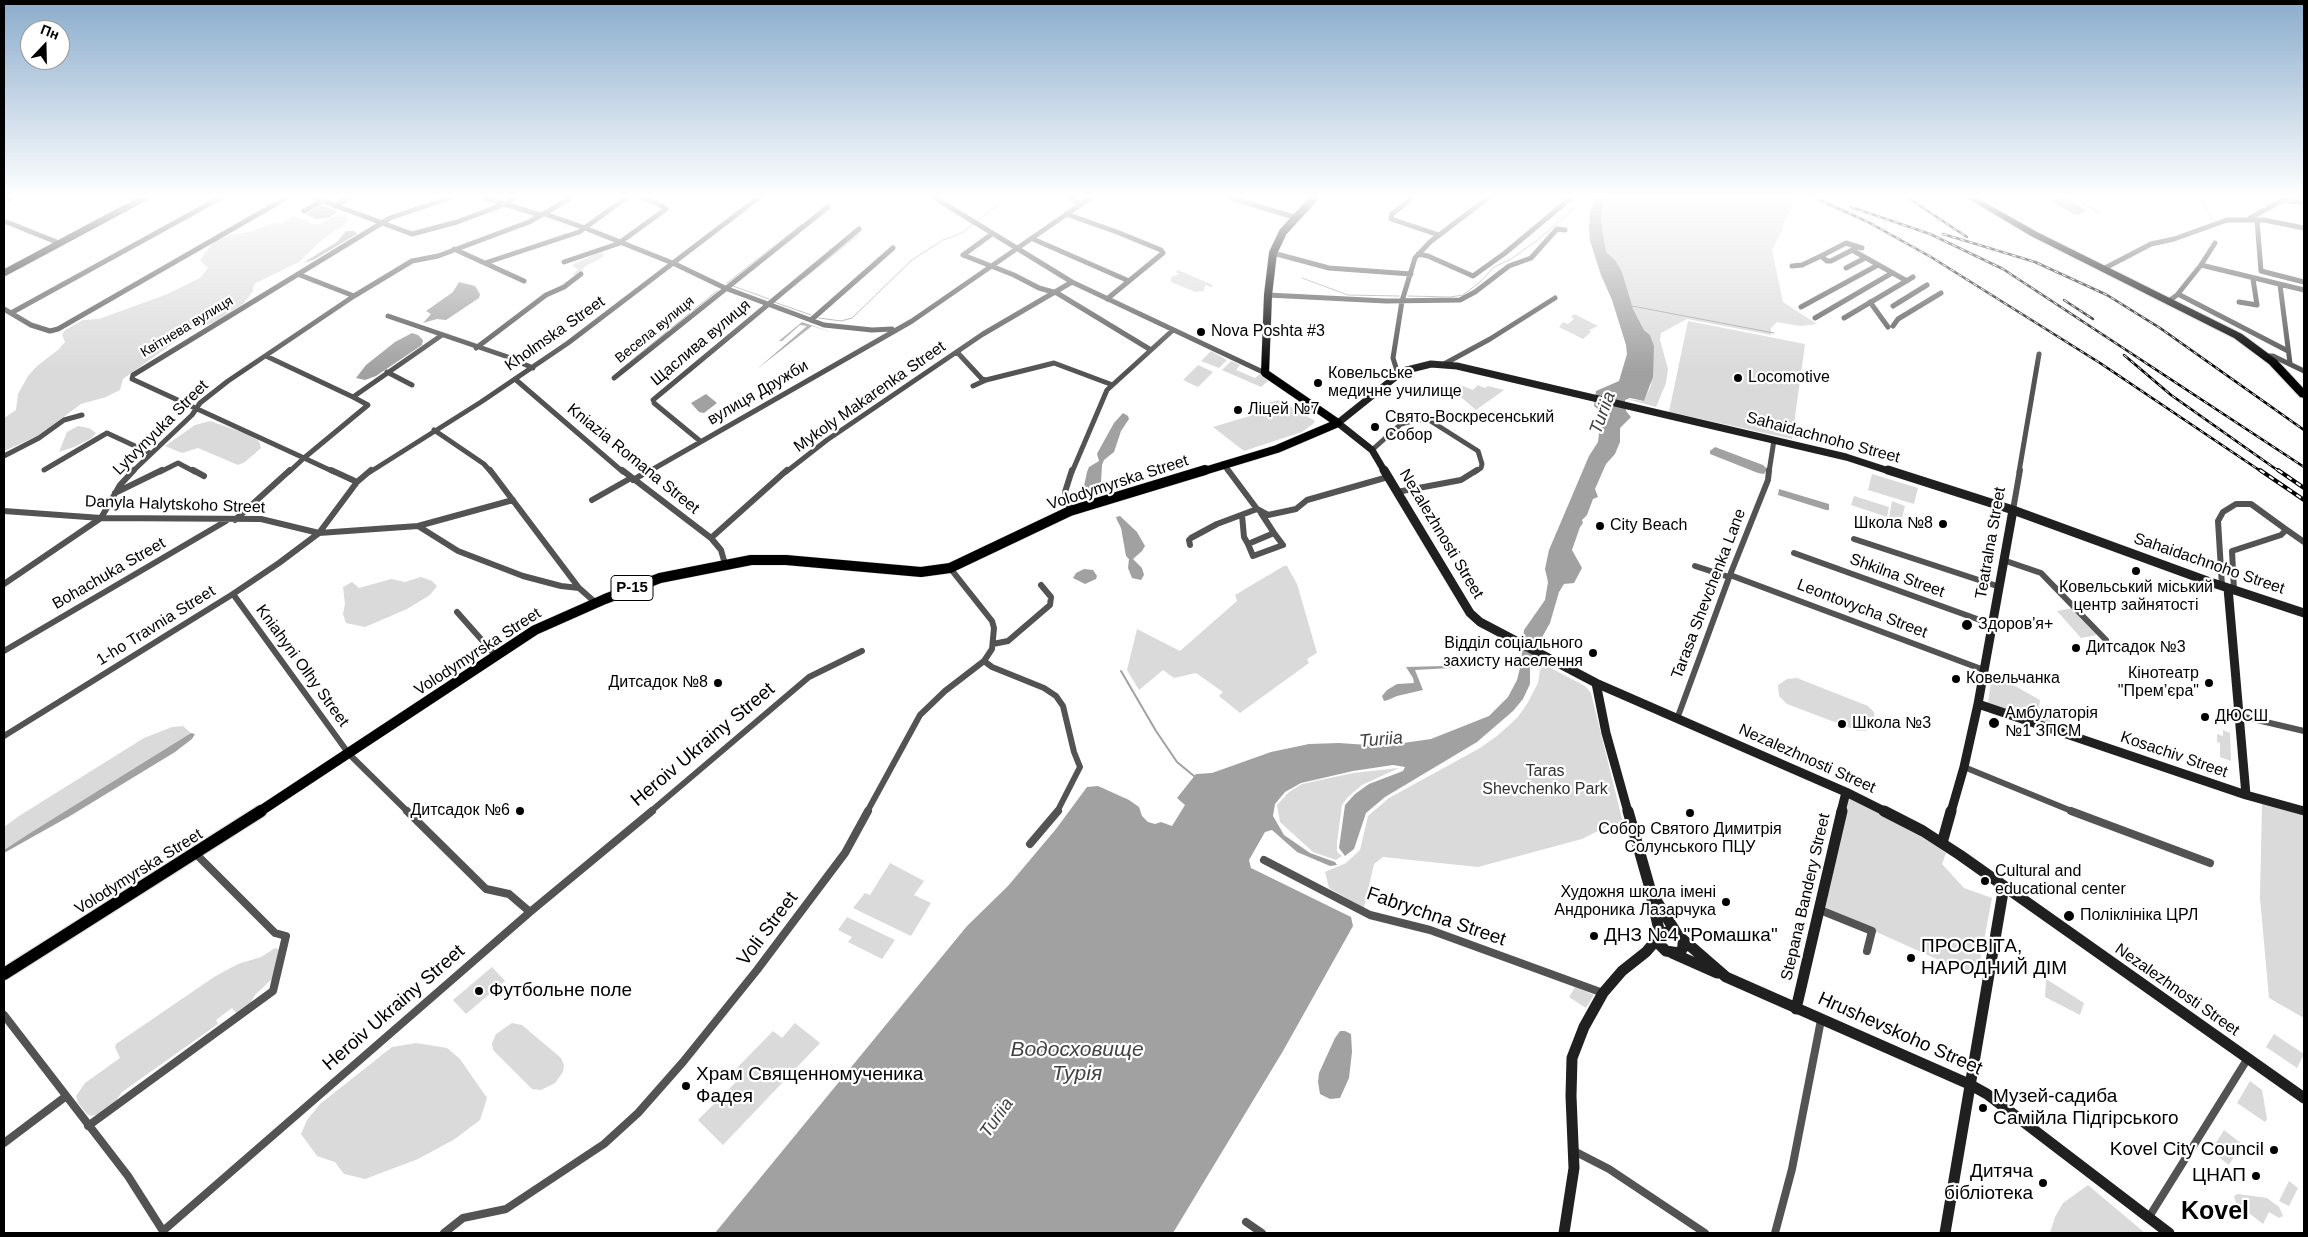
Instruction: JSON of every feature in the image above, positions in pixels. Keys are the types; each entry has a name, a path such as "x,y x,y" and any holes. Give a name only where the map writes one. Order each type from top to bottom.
{"highway":[{"path":"2077,256 2238,336 2266,356 2304,395"}],"main road":[{"path":"1273,256 1268,295 1265,373 1338,423"},
{"name":"Volodymyrska Street","path":"4,974 196,854 546,624 596,603 660,578 751,560 774,559 921,572 950,568 1070,510 1277,448 1338,423"}],"street":[{"path":"4,273 36,256"},
{"path":"11,313 115,256"},
{"path":"4,309 31,325 50,332 186,256"},
{"name":"Квітнева вулиця","path":"196,409 132,378 133,375 248,304 331,256"},
{"name":"Lytvynyuka Street","path":"4,584 101,518 115,493 150,453 192,415 212,392 354,296 412,261 439,256"},
{"path":"469,256 524,280"},
{"path":"485,264 508,256"},
{"path":"564,262 586,256"},
{"path":"653,256 725,288 811,320 842,327 896,329"},
{"name":"Kholmska Street","path":"319,533 357,482 379,464 515,380 684,256"},
{"name":"Весела вулиця","path":"614,378 766,256"},
{"name":"Щаслива вулиця","path":"700,441 653,401 826,256"},
{"path":"811,320 884,256"},
{"path":"965,256 1054,292 1151,350"},
{"name":"вулиця Дружби","path":"592,500 912,321 1009,256"},
{"path":"1029,256 1072,282 1265,373"},
{"path":"1071,256 1129,281"},
{"path":"1107,299 1160,256"},
{"path":"1284,256 1336,269 1411,274"},
{"path":"1398,374 1393,357 1402,301 1417,256"},
{"path":"1427,256 1474,276 1501,256"},
{"path":"1268,295 1363,301 1449,300 1465,298 1509,266 1533,256"},
{"path":"1792,266 1802,266 1821,256 1826,261 1831,261 1841,256"},
{"path":"1861,256 1906,281"},
{"path":"2103,269 2128,256"},
{"path":"2169,301 2178,294 2207,256"},
{"path":"2260,256 2261,272 2304,282"},
{"path":"1846,268 1865,258"},
{"path":"1801,307 1878,265"},
{"path":"2201,265 2304,290"},
{"path":"1814,318 1892,273"},
{"path":"476,348 546,295 564,287 582,274"},
{"path":"300,275 354,296"},
{"path":"1844,318 1913,277"},
{"path":"2239,302 2257,305 2253,278"},
{"name":"Mykoly Makarenka Street","path":"711,538 809,452 983,334 1072,282"},
{"path":"1893,306 1926,285"},
{"path":"2280,285 2290,363"},
{"path":"1870,302 1890,327 1898,319 1941,293"},
{"path":"2178,294 2288,351"},
{"path":"1444,364 1490,339 1555,298"},
{"path":"388,316 476,348 508,357 532,368"},
{"path":"1070,510 1065,492 1069,478 1110,384 1173,330"},
{"path":"353,397 442,335"},
{"path":"956,352 986,380"},
{"name":"Teatralna Street","path":"1942,843 1964,766 1978,704 1997,586 2004,560 2039,354"},
{"path":"235,520 304,458 368,406 266,356"},
{"path":"2266,356 2273,356 2304,371"},
{"path":"974,386 986,380 1054,363 1110,384"},
{"name":"Sahaidachnoho Street","path":"1338,423 1365,404 1398,374 1419,365 1444,364 1846,457 2012,514 2026,515 2228,588 2304,613"},
{"path":"387,372 412,385"},
{"name":"Kniazia Romana Street","path":"515,380 632,479 711,538 721,550 725,564"},
{"path":"196,409 244,429 357,482"},
{"path":"4,456 39,438 64,420 82,415"},
{"path":"1372,450 1401,424 1416,420 1429,420 1473,446 1478,451 1482,464 1481,468 1461,480 1397,492"},
{"name":"Nezalezhnosti Street","path":"1338,423 1372,450 1470,613 1489,627 1596,683 1846,792 1901,819 1942,843 2304,1098"},
{"path":"434,430 484,464 579,588 596,603"},
{"path":"44,470 107,433 150,453"},
{"name":"Tarasa Shevchenka Lane","path":"1676,719 1729,576 1768,480 1774,440"},
{"path":"115,493 178,463 204,476"},
{"path":"1223,464 1283,545 1280,548 1253,556 1244,537 1242,514"},
{"path":"1190,545 1189,540 1195,536 1217,524 1242,514 1259,511 1274,514 1296,509 1307,500 1388,477"},
{"path":"418,526 513,500"},
{"path":"2246,795 2228,588 2218,521 2223,512 2236,504 2251,504 2304,542"},
{"name":"Danyla Halytskoho Street","path":"4,511 101,518 227,521 261,519 319,533 418,526"},
{"name":"Bohachuka Street","path":"4,651 227,521"},
{"path":"418,526 458,551 476,559 523,576 579,588"},
{"path":"2228,588 2232,551 2281,535 2285,531 2284,528"},
{"name":"1-ho Travnia Street","path":"4,736 233,594 319,533"},
{"path":"1248,544 1274,533"},
{"path":"1854,538 1997,586"},
{"name":"Shkilna Street","path":"1794,553 1992,624"},
{"path":"2004,560 2041,573 2106,640"},
{"name":"Leontovycha Street","path":"1696,566 1729,576 1984,670"},
{"path":"950,568 992,621 993,644 1008,640 1050,605 1052,600 1041,584"},
{"name":"Kniahyni Olhy Street","path":"233,594 349,754 486,889 505,891 530,912"},
{"path":"457,612 496,656"},
{"name":"Voli Street","path":"444,1233 463,1218 476,1214 493,1214 506,1209 604,1144 638,1113 734,1000 845,853 920,715 944,691 984,661 993,644"},
{"name":"Heroiv Ukrainy Street","path":"4,1015 65,1097 128,1176 164,1232 274,1132 530,912 809,677 862,651"},
{"path":"984,661 992,667 1044,688 1056,696 1063,706 1072,737 1074,752 1080,767 1061,808 1030,844"},
{"path":"1596,683 1608,742 1651,892 1660,944 1668,952 1726,977"},
{"name":"Kosachiv Street","path":"1978,704 2246,795 2304,812"},
{"path":"2240,716 2304,731"},
{"path":"1964,766 2035,798 2210,863"},
{"name":"Stepana Bandery Street","path":"1796,1009 1846,792"},
{"path":"88,1126 273,991 286,936 275,932 196,854"},
{"name":"Fabrychna Street","path":"1264,860 1370,914 1430,930 1603,993"},
{"path":"1945,1233 1968,1084 2004,886"},
{"name":"Hrushevskoho Street","path":"1651,892 1679,935 1726,977 1968,1084 1997,1101 2169,1233"},
{"path":"1820,910 1872,931 1867,951"},
{"path":"1564,1233 1573,1185 1574,1151 1570,1096 1572,1058 1582,1033 1603,993 1622,971 1646,952 1660,936 1670,931 1679,935 1683,948 1678,952 1646,952"},
{"path":"1775,1233 1792,1169 1821,1020"},
{"path":"2149,1217 2248,1058"},
{"path":"4,1143 65,1097"},
{"path":"1574,1151 1609,1169 1705,1233"},
{"path":"1246,1222 1262,1233"}],"green space":[{"path":"203,256 306,256 299,262 254,284 253,291 243,304 215,322 195,329 173,343 123,379 120,390 106,397 81,404 38,436 4,451 4,418 16,410 18,394 28,376 65,342 62,335 65,330 83,320 99,319 165,295 200,278 208,268 200,260"},
{"path":"593,256 603,256 586,266 577,275 572,275 578,269 572,266"},
{"path":"1610,256 1773,256 1783,302 1817,324 1800,326 1777,322 1771,328 1771,335 1687,319 1661,333 1660,340 1668,369 1666,383 1656,407 1627,399 1644,401 1651,386 1654,346 1650,335 1644,330 1633,309 1615,260"},
{"path":"1178,270 1213,285 1211,287 1205,285 1204,291 1195,292 1171,282 1171,277 1179,274 1175,272"},
{"path":"1574,314 1598,326 1589,330 1591,332 1583,339 1559,327 1563,322 1568,324 1574,319 1571,317"},
{"name":"Locomotive","path":"1688,321 1805,344 1792,439 1669,412"},
{"path":"1211,351 1227,360 1219,368 1201,361"},
{"path":"1231,361 1240,365 1236,370 1255,378 1260,374 1268,381 1261,387 1222,370"},
{"path":"1198,365 1213,372 1198,387 1183,380"},
{"path":"1478,385 1485,388 1488,386 1504,390 1476,410 1454,391 1463,386 1473,390"},
{"path":"1279,400 1283,406 1288,405 1315,421 1302,432 1244,451 1213,427 1273,409 1267,410 1262,404"},
{"path":"210,421 247,434 259,441 261,448 245,462 238,465 198,448 182,453 165,446 195,425"},
{"path":"78,426 89,428 96,433 92,438 59,452 67,432"},
{"path":"1872,474 1918,488 1914,504 1868,490"},
{"path":"1854,496 1889,507 1887,517 1851,505"},
{"path":"1892,501 1905,506 1901,522 1889,517"},
{"path":"1287,566 1297,584 1317,653 1307,659 1309,663 1240,713 1219,696 1223,692 1196,673 1174,678 1163,670 1139,690 1127,670 1137,629 1180,651 1237,601 1235,595"},
{"path":"421,577 432,581 437,586 430,595 407,609 365,627 346,623 343,614 345,604 343,587 352,582 359,588 391,579 405,582"},
{"path":"2073,608 2097,635 2081,638 2057,611"},
{"name":"Taras Shevchenko Park","path":"1545,665 1585,686 1591,693 1624,827 1606,827 1582,839 1478,867 1383,857 1374,864 1364,908 1329,888 1325,872 1346,863 1360,850 1368,816 1389,798 1480,748 1497,736 1517,718 1527,704 1538,683 1540,670"},
{"path":"1992,673 2040,700 2039,707 2051,711 2050,725 1988,704"},
{"path":"1797,678 1868,706 1874,712 1875,724 1866,731 1858,731 1787,704 1779,696 1778,685 1787,679"},
{"path":"183,726 191,733 4,850 4,827 19,816 144,738 172,727"},
{"path":"2223,730 2230,733 2231,761 2220,757 2220,743 2217,742 2217,734 2223,736"},
{"path":"1399,768 1362,785 1342,805 1337,852 1342,856 1336,860 1313,852 1280,822 1277,805 1289,792 1302,784 1353,773"},
{"path":"1849,798 1924,837 1946,853 1942,864 1964,888 1992,898 1977,977 1825,909"},
{"path":"2262,804 2304,815 2304,1018 2269,998 2260,898"},
{"path":"890,863 924,881 914,895 931,903 911,936 853,908 865,893 870,895"},
{"path":"847,917 895,940 882,959 848,942 852,937 838,930"},
{"path":"275,948 280,950 272,979 255,995 251,1002 237,1014 232,1008 216,1020 218,1024 122,1092 113,1105 99,1114 92,1116 87,1114 78,1103 76,1096 85,1083 120,1058 115,1047 116,1044 214,977 238,964 261,957"},
{"name":"Футбольне поле","path":"492,967 505,981 466,1014 453,1000"},
{"path":"2046,979 2084,1003 2080,1015 2045,997"},
{"path":"1575,987 1594,995 1586,1008 1569,997"},
{"path":"512,1023 522,1025 561,1058 564,1065 563,1072 555,1083 541,1090 532,1089 493,1050 492,1043 496,1034"},
{"path":"795,1023 820,1043 723,1145 698,1120 738,1080 731,1074 773,1031 782,1038"},
{"path":"2274,1034 2304,1054 2297,1068 2266,1047"},
{"path":"416,1043 447,1048 460,1059 487,1098 480,1120 455,1139 418,1159 365,1179 344,1174 335,1162 317,1156 301,1134 307,1120 320,1104 392,1047"},
{"path":"2250,1081 2262,1090 2267,1119 2265,1122 2237,1103"},
{"path":"2224,1130 2242,1144 2229,1165 2211,1151"},
{"path":"2289,1181 2298,1188 2289,1206 2279,1201"},
{"path":"2088,1185 2145,1233 2050,1233 2055,1217 2063,1203"},
{"path":"2238,1194 2267,1198 2279,1207 2283,1216 2279,1218 2269,1212 2263,1224 2236,1203 2234,1196"}],"water":[{"path":"315,256 320,256 315,259 303,263"},
{"name":"Водосховище Турія","path":"1595,256 1610,256 1622,272 1633,309 1644,330 1650,335 1654,346 1653,377 1644,401 1630,398 1625,400 1626,411 1631,417 1620,428 1620,442 1615,454 1606,464 1595,489 1598,497 1593,499 1587,515 1582,520 1583,523 1572,550 1582,568 1574,583 1564,584 1559,592 1550,623 1530,659 1530,684 1523,699 1513,711 1477,742 1385,797 1366,813 1354,849 1345,856 1339,848 1345,805 1355,794 1369,784 1403,771 1405,767 1393,765 1353,771 1301,783 1285,792 1275,804 1273,816 1284,835 1310,853 1335,862 1337,865 1330,866 1297,852 1272,830 1265,832 1249,860 1251,868 1351,917 1353,926 1283,1051 1173,1233 715,1233 967,926 1008,886 1056,829 1087,787 1098,786 1129,800 1139,807 1142,816 1148,822 1155,824 1161,822 1172,826 1185,805 1177,798 1196,774 1212,773 1271,752 1309,744 1339,743 1382,746 1431,739 1489,716 1508,697 1517,680 1521,664 1524,630 1545,600 1548,582 1545,569 1549,550 1589,456 1598,442 1601,418 1600,411 1594,406 1596,391 1619,381 1627,354 1612,300"},
{"path":"459,282 475,286 480,294 479,298 446,320 437,319 423,323 431,314 426,311 453,292"},
{"path":"802,322 834,333 812,326 757,369 807,326 800,325 782,341 779,341"},
{"path":"412,333 418,335 423,340 422,345 376,376 365,380 356,378 366,365 395,342"},
{"path":"706,394 717,403 704,413 699,412 691,403"},
{"path":"1123,413 1129,419 1121,431 1114,452 1104,460 1101,482 1093,489 1085,490 1084,486 1089,467 1099,461 1097,454 1114,423"},
{"path":"1715,447 1763,465 1767,469 1764,474 1758,473 1710,454 1710,451"},
{"path":"1779,489 1829,504 1829,510 1778,495"},
{"path":"1120,516 1137,532 1145,546 1133,559 1142,568 1144,575 1141,580 1132,578 1128,568 1129,559 1126,556 1121,528 1116,517"},
{"path":"1084,569 1093,570 1097,576 1096,579 1085,584 1073,578 1076,573"},
{"path":"1487,666 1415,670 1423,690 1384,701 1382,696 1387,690 1397,684 1414,683 1406,667"},
{"path":"191,733 195,734 192,739 175,752 70,816 4,853 4,850 27,835"},
{"path":"1340,1031 1351,1034 1352,1052 1349,1078 1340,1098 1330,1099 1320,1094 1319,1073"}],"waterway":[{"path":"727,283 762,256"},
{"path":"804,278 832,256"},
{"path":"819,318 841,321 852,318 919,256"},
{"path":"1408,296 1450,297 1463,295 1480,282 1494,267 1516,256"},
{"path":"1302,278 1348,295 1399,296"},
{"path":"733,286 769,299"},
{"path":"620,370 717,291"},
{"path":"774,302 811,315"},
{"path":"1632,306 1774,333"},
{"path":"1121,671 1156,731 1177,762 1194,776"}],"railway":[{"path":"1929,256 2100,363 2262,472"},
{"path":"1975,256 2003,269 2304,467"},
{"path":"2014,256 2035,262 2107,295 2160,328 2304,430"},
{"path":"2064,300 2093,319"},
{"path":"2124,355 2171,395 2280,472"},
{"path":"2260,470 2304,500"},
{"path":"2278,470 2304,488"}],"place":[{"name":"Nova Poshta #3","path":"1201,332"},
{"name":"Locomotive","path":"1738,378"},
{"name":"Ковельське медичне училище","path":"1318,383"},
{"name":"Ліцей №7","path":"1238,410"},
{"name":"Свято-Воскресенський Собор","path":"1375,427"},
{"name":"Школа №8","path":"1943,524"},
{"name":"City Beach","path":"1600,526"},
{"name":"Ковельський міський центр зайнятості","path":"2136,571"},
{"name":"Здоров'я+","path":"1967,625"},
{"name":"Дитсадок №3","path":"2076,648"},
{"name":"Відділ соціального захисту населення","path":"1593,653"},
{"name":"Ковельчанка","path":"1956,679"},
{"name":"Дитсадок №8","path":"718,683"},
{"name":"Кінотеатр \"Прем’єра\"","path":"2209,683"},
{"name":"ДЮСШ","path":"2205,717"},
{"name":"Амбулаторія №1 ЗПСМ","path":"1994,723"},
{"name":"Школа №3","path":"1842,724"},
{"name":"Дитсадок №6","path":"520,811"},
{"name":"Собор Святого Димитрія Солунського ПЦУ","path":"1690,813"},
{"name":"Cultural and educational center","path":"1985,881"},
{"name":"Художня школа імені Андроника Лазарчука","path":"1726,902"},
{"name":"Поліклініка ЦРЛ","path":"2069,916"},
{"name":"ДНЗ №4 \"Ромашка\"","path":"1594,936"},
{"name":"ПРОСВІТА, НАРОДНИЙ ДІМ","path":"1911,958"},
{"name":"Футбольне поле","path":"479,991"},
{"name":"Храм Священномученика Фадея","path":"686,1086"},
{"name":"Музей-садиба Самійла Підгірського","path":"1983,1108"},
{"name":"Kovel City Council","path":"2274,1150"},
{"name":"ЦНАП","path":"2256,1176"},
{"name":"Дитяча бібліотека","path":"2043,1183"}],"district":[{"name":"Kovel","path":"2215,1212"}],"water label":[{"name":"Turiia","path":"1603,413"},
{"name":"Turiia","path":"1381,740"},
{"name":"Turiia","path":"997,1118"}]}
